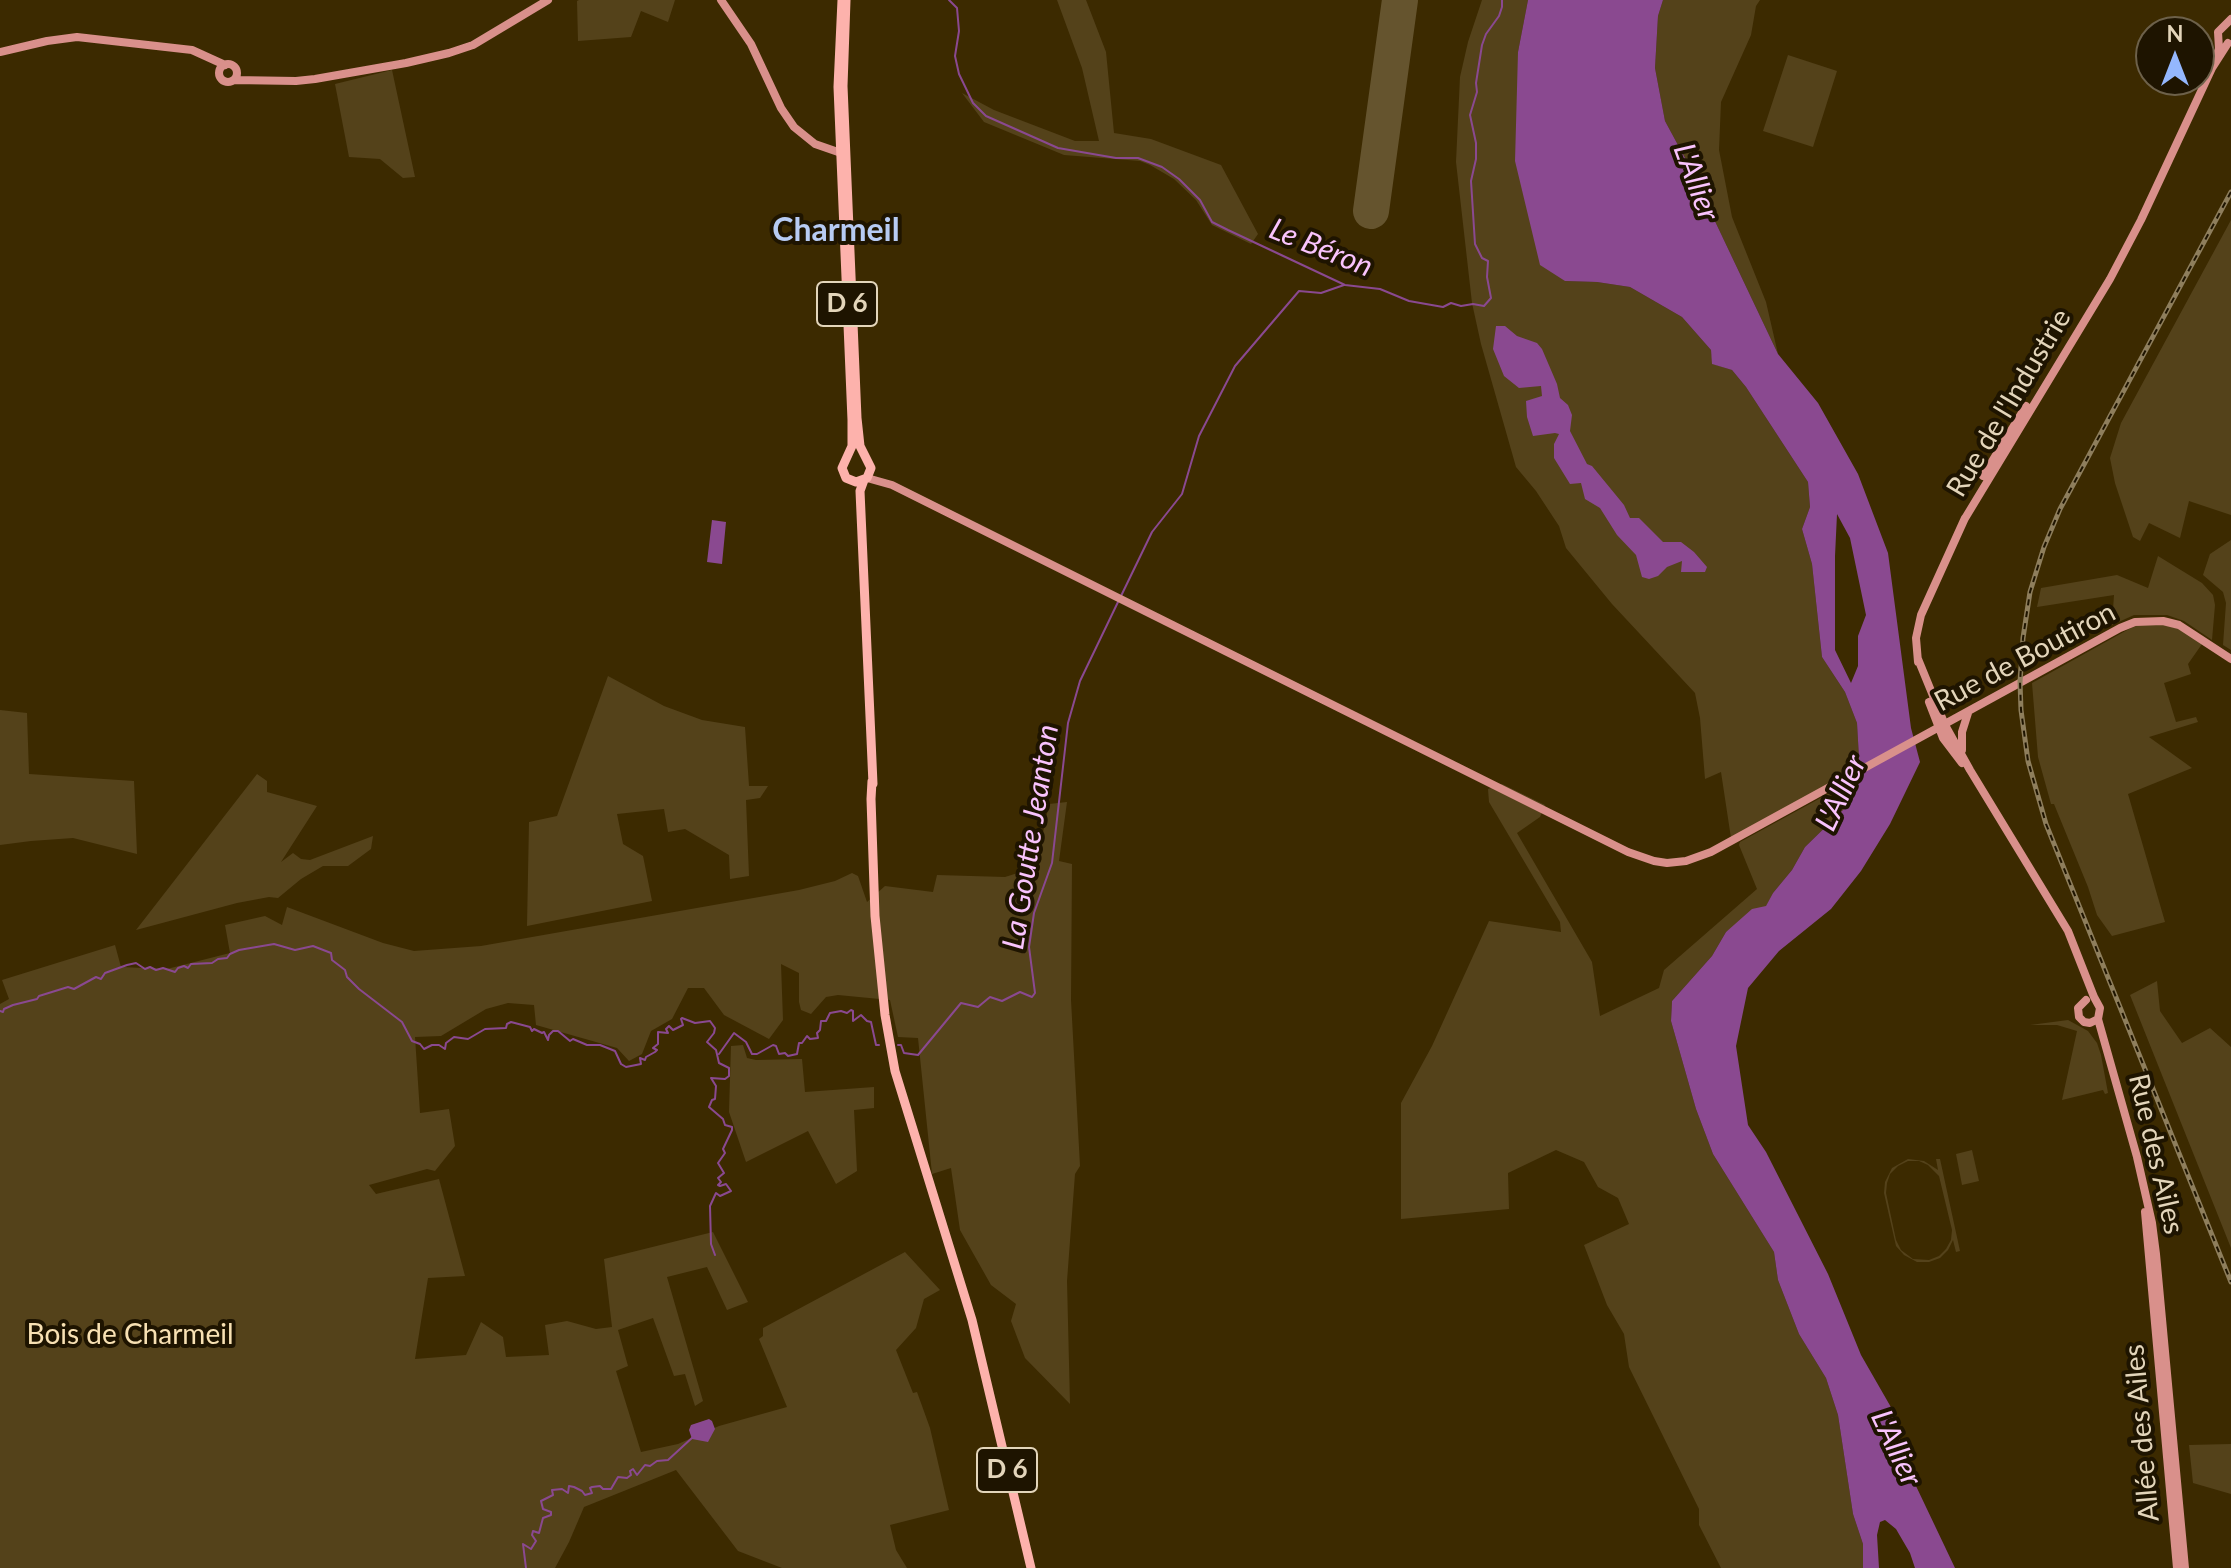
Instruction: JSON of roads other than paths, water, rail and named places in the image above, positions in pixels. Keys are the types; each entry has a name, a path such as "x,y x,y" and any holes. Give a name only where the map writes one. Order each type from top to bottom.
{"main road":[{"path":"222,68 223,80 229,82 236,76 315,79 406,63 459,50 488,37 548,0"},
{"path":"721,0 751,44 787,118 815,144 840,148"},
{"name":"D 6","path":"844,0 840,148 852,420 849,455"},
{"name":"Rue de l'Industrie","path":"1942,727 1918,659 1916,638 1921,615 1964,520 2110,279 2141,220 2226,41 2218,32 2229,25"},
{"path":"0,52 77,37 192,50 222,68 234,66 236,76"},
{"path":"806,137 840,148"},
{"name":"D 6","path":"840,148 848,193 857,418 864,455"},
{"path":"856,453 864,455 892,485 865,479 856,482 849,480 842,468 844,460 856,453"},
{"path":"865,479 871,471 871,464"},
{"name":"D 6","path":"865,479 860,491 864,607 885,1015 895,1071 983,1371 1031,1568"},
{"name":"D 6","path":"849,480 855,491 864,607"},
{"path":"863,547 864,492 868,486 879,481"},
{"name":"Rue de Boutiron","path":"892,485 1640,857 1667,863 1696,858 2135,622 2163,621 2179,625 2231,659"},
{"path":"1963,759 1960,743 1968,712"},
{"path":"1942,727 2068,931 2084,970 2091,1001 2101,1011 2096,1020 2084,1022 2078,1014 2080,1004 2091,1001"},
{"path":"1942,727 1950,749 1970,770"},
{"name":"Rue des Ailes","path":"2096,1020 2142,1192 2152,1294"},
{"name":"Rue des Ailes","path":"2096,1020 2110,1054 2146,1191 2161,1302"},
{"name":"Allée des Ailes","path":"2152,1294 2177,1568"},
{"name":"Allée des Ailes","path":"2161,1302 2185,1568"}],"water":[{"name":"L'Allier","path":"1528,0 1663,0 1658,16 1655,68 1665,121 1778,354 1818,403 1858,474 1888,553 1911,728 1920,762 1890,824 1861,871 1831,909 1779,951 1748,988 1736,1046 1748,1125 1766,1152 1828,1274 1861,1355 1892,1409 1906,1465 1955,1568 1915,1568 1896,1529 1885,1520 1880,1522 1877,1535 1879,1568 1863,1568 1863,1544 1853,1514 1838,1415 1826,1378 1799,1334 1778,1280 1774,1252 1713,1154 1696,1109 1671,1021 1672,1001 1712,956 1726,932 1752,909 1766,906 1805,847 1845,808 1859,777 1856,770 1859,758 1857,723 1845,692 1822,657 1812,564 1802,529 1810,507 1808,482 1746,387 1732,370 1712,364 1711,350 1682,317 1630,287 1565,281 1540,265 1515,161 1518,52","holes":["1837,514 1850,538 1866,615 1858,636 1858,666 1851,683 1835,650"]},
{"path":"1496,326 1505,326 1517,336 1537,343 1542,349 1560,398 1568,405 1572,415 1570,431 1587,464 1624,505 1630,518 1639,518 1663,542 1681,542 1707,567 1705,572 1681,572 1682,561 1667,567 1658,576 1649,579 1642,577 1636,555 1617,535 1600,508 1585,499 1581,483 1570,484 1554,458 1554,444 1559,434 1533,436 1526,401 1542,396 1541,386 1519,388 1504,376 1493,349"},
{"path":"712,520 726,522 722,564 707,562"},
{"path":"709,1419 715,1429 708,1442 692,1439 691,1425"}],"waterway":[{"name":"Le Béron","path":"949,0 957,8 959,31 955,56 959,74 973,103 986,116 1058,148 1116,158 1138,158 1162,167 1200,200 1212,222 1228,230 1345,285 1380,289 1409,301 1443,307 1451,303 1484,306 1491,298 1488,261 1482,258 1475,244 1471,181 1476,143 1470,115 1477,92 1482,45 1499,16 1502,0"},
{"name":"La Goutte Jeanton","path":"1121,596 1152,532 1182,494 1199,436 1235,366 1299,291 1321,293 1344,285"},
{"name":"La Goutte Jeanton","path":"898,1045 904,1053 918,1055 961,1003 978,1007 990,997 1002,1001 1020,992 1032,997 1035,993 1029,947 1034,913 1052,863 1068,723 1080,681 1118,602"},
{"name":"La Goutte Jeanton","path":"0,1011 68,987 74,989 127,965 136,963 145,969 163,968 175,972 191,964 212,963 227,958 239,950 274,944 295,950 313,946 331,953 332,960 345,970 347,977 402,1022 412,1041 424,1049 432,1045 445,1049 446,1043 454,1037 468,1039 485,1029 506,1028 511,1022 530,1027 532,1031 544,1032 548,1040 553,1031 558,1031 570,1041 600,1045 615,1051 621,1064 626,1067 641,1064 640,1058 645,1060 655,1052 657,1050 653,1048 658,1044 658,1032 668,1033 666,1029 669,1026 673,1030 683,1025 682,1018 695,1023 710,1021 715,1028 707,1042 716,1050 719,1063 729,1068 729,1076 725,1079 711,1078 716,1086 715,1099 709,1107 723,1119 725,1125 732,1127 723,1149 725,1153 718,1163 724,1173 718,1178 721,1182 718,1185 726,1184 731,1191 720,1196 716,1193 710,1206 711,1244 715,1255"},
{"name":"La Goutte Jeanton","path":"719,1054 734,1033 746,1042 752,1054 773,1045 779,1054 797,1054 799,1043 807,1036 810,1039 818,1038 821,1021 826,1021 830,1013 847,1013 851,1010 853,1021 861,1015 871,1022 876,1045 879,1045"},
{"path":"526,1568 523,1544 531,1549 536,1541 533,1531 539,1533 543,1518 551,1515 543,1509 541,1501 553,1495 552,1490 562,1489 568,1493 569,1486 585,1495 592,1493 592,1487 611,1489 618,1477 627,1478 633,1469 637,1475 645,1465 668,1460 693,1437"}],"railway":[{"path":"2231,192 2060,509 2030,592 2020,682 2028,761 2046,824 2231,1282"}],"district":[{"name":"Charmeil","path":"836,231"}],"park label":[{"name":"Bois de Charmeil","path":"130,1335"}]}
